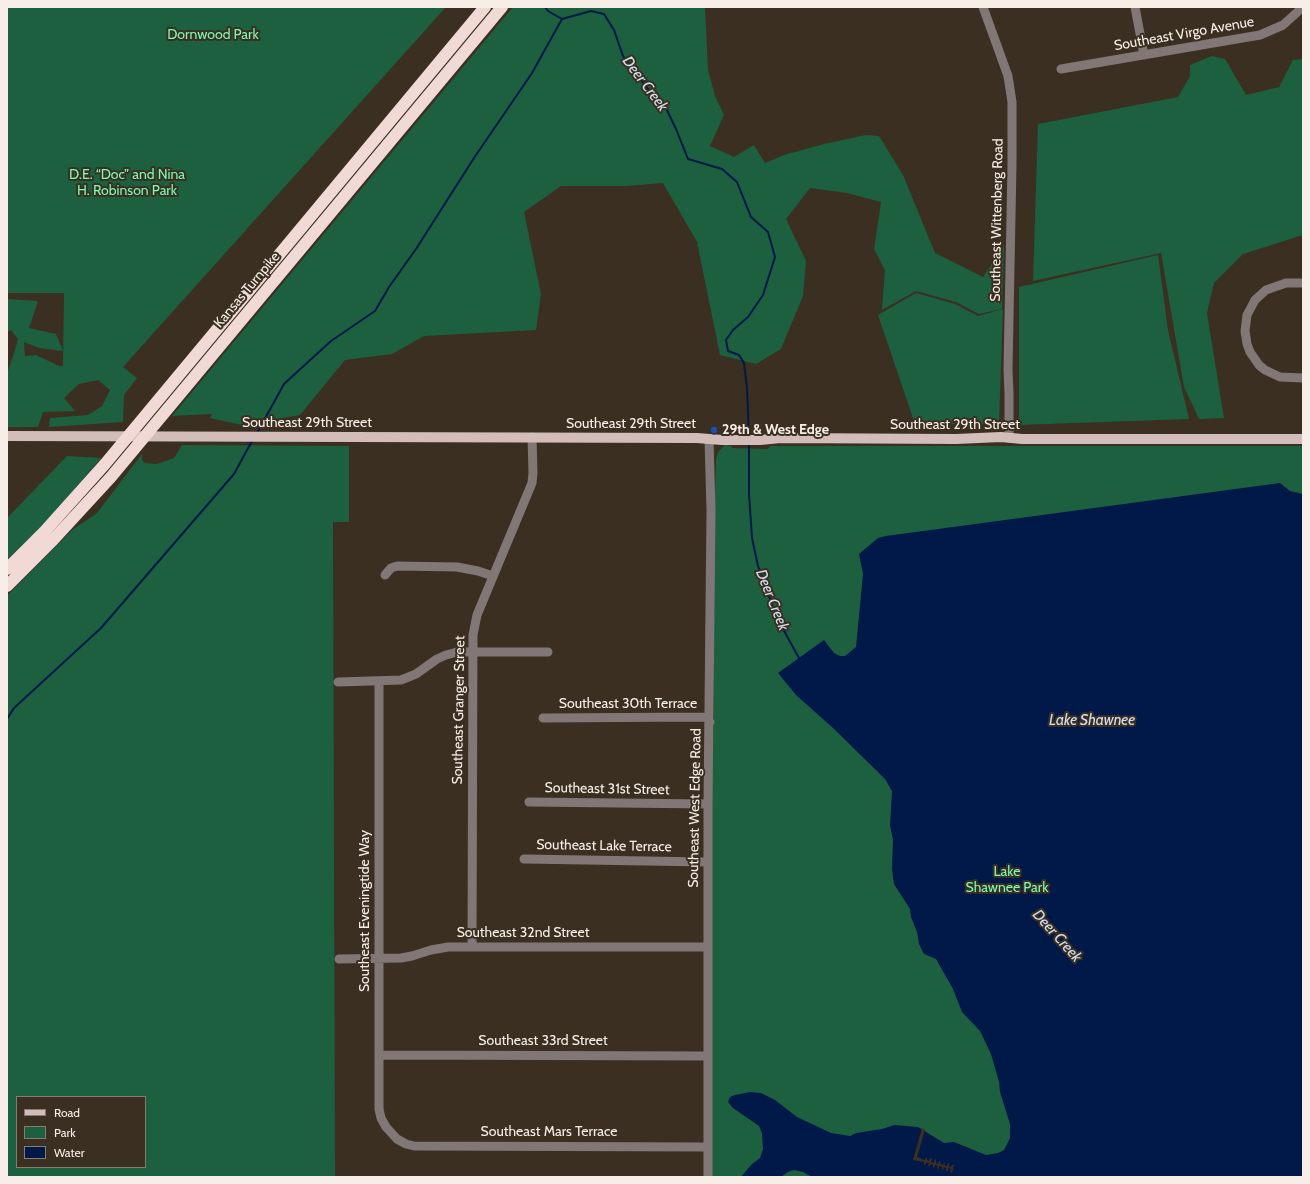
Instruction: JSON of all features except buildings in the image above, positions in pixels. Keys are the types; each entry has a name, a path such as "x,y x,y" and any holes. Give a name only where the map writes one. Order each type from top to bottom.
{"highway":[{"name":"Kansas Turnpike","path":"7,568 45,530 105,464 485,7"},
{"name":"Kansas Turnpike","path":"7,586 53,540 116,471 502,7"}],"main road":[{"name":"Southeast 29th Street","path":"7,436 532,437 732,440 1009,438 1303,440"}],"street":[{"name":"Southeast Wittenberg Road","path":"983,7 1008,76 1012,102 1008,370 1009,438"},
{"path":"1135,7 1144,55"},
{"name":"Southeast Virgo Avenue","path":"1062,69 1260,35 1283,25 1303,7"},
{"path":"1303,283 1286,283 1266,290 1255,300 1247,315 1245,331 1250,352 1254,359 1265,370 1280,377 1303,378"},
{"name":"Southeast Granger Street","path":"472,947 472,635 477,614 532,483 532,437"},
{"name":"Southeast West Edge Road","path":"708,1177 708,804 711,510 709,439"},
{"path":"385,575 392,568 397,566 457,567 478,571 493,576"},
{"path":"338,682 395,681 409,678 432,662 446,655 457,652 548,652"},
{"name":"Southeast Eveningtide Way","path":"379,681 380,1114 386,1128 394,1136"},
{"name":"Southeast 30th Terrace","path":"543,718 706,718 710,722"},
{"name":"Southeast 31st Street","path":"529,802 708,804"},
{"name":"Southeast Lake Terrace","path":"524,859 708,862"},
{"name":"Southeast 32nd Street","path":"339,959 401,958 441,948 708,947"},
{"name":"Southeast 33rd Street","path":"379,1055 708,1056"},
{"name":"Southeast Mars Terrace","path":"394,1136 401,1142 414,1146 707,1147"}],"green space":[{"name":"D.E. “Doc” and Nina H. Robinson Park","path":"7,7 446,7 123,367 137,378 124,395 123,422 49,427 50,418 88,415 102,406 110,390 98,380 79,384 64,398 75,411 43,412 38,427 7,427 7,373 18,339 11,330 7,332 7,299 38,301 29,328 56,334 63,351 39,348 24,342 25,356 36,355 59,366 63,366 64,293 7,293"},
{"path":"513,7 705,7 708,70 715,96 724,115 710,146 734,157 754,145 765,163 784,155 824,144 866,135 879,136 903,175 935,253 983,277 1004,246 1002,309 979,314 956,302 916,291 882,310 885,270 874,249 881,202 847,193 810,188 786,219 806,261 803,296 781,349 756,364 720,355 697,242 663,183 626,186 561,186 524,212 541,294 536,330 424,336 392,354 345,360 300,415 242,425 210,418 212,414 172,416"},
{"path":"1212,56 1225,59 1246,95 1279,87 1293,60 1303,59 1303,235 1243,254 1214,283 1207,313 1224,418 1199,419 1184,387 1161,253 1033,281 1038,124 1178,97 1190,76 1190,65"},
{"path":"1158,255 1168,330 1189,419 1019,425 1019,287"},
{"path":"916,293 955,304 978,316 1003,309 999,424 915,424 878,315"},
{"path":"182,445 349,446 349,522 333,522 335,1177 7,1177 7,596 72,530 97,513 142,454 142,460 145,463 157,464 174,458"},
{"name":"Lake Shawnee","path":"725,445 731,446 732,448 768,449 770,446 1303,446 1303,1177 710,1177 712,759 714,717 713,555 716,459 718,452"},
{"path":"67,456 101,458 47,521 7,560 7,518"}],"water":[{"name":"Lake Shawnee","path":"1280,483 1290,491 1303,494 1303,1177 812,1177 803,1172 794,1170 781,1177 741,1177 752,1164 760,1158 763,1149 762,1133 759,1126 733,1108 728,1102 730,1097 750,1092 761,1093 775,1100 797,1117 831,1133 850,1136 856,1133 882,1129 894,1125 918,1127 944,1143 954,1142 986,1155 998,1153 1004,1150 1010,1138 1010,1124 1000,1092 999,1082 991,1054 980,1031 962,1012 953,989 936,959 924,954 919,944 910,909 894,884 892,870 893,840 890,825 892,791 885,779 833,728 796,695 778,673 824,640 834,653 840,656 845,656 856,647 863,574 859,554 878,538 886,536"}],"pier":[{"path":"922,1128 925,1130 917,1157 925,1160 926,1157 929,1161 930,1158 932,1159 931,1162 934,1163 935,1159 936,1163 938,1164 939,1161 941,1162 940,1164 943,1165 944,1162 944,1165 947,1166 949,1163 949,1167 954,1165 952,1173 950,1172 951,1169 948,1168 948,1171 946,1171 946,1168 944,1167 943,1170 942,1167 939,1166 939,1169 937,1168 938,1166 935,1165 934,1168 931,1164 928,1166 929,1163 924,1165 924,1162 913,1160"}],"waterway":[{"name":"Deer Creek","path":"545,7 548,11 562,19 591,11 604,14 614,30 623,56 646,87 664,104 688,159 722,169 737,182 751,217 768,232 775,257 763,295 748,317 733,330 726,340 728,351 739,355 744,363 747,388 749,437"},
{"path":"257,433 284,384 331,341 375,311 389,287 416,249 474,158 532,73 562,19"},
{"path":"7,719 14,708 101,628 234,474 252,441"},
{"name":"Deer Creek","path":"749,443 749,494 752,538 758,566 777,618 800,660"}],"place":[{"name":"29th & West Edge","path":"714,430"}],"park label":[{"name":"Dornwood Park","path":"213,35"},
{"name":"Lake Shawnee Park","path":"1007,880"}]}
